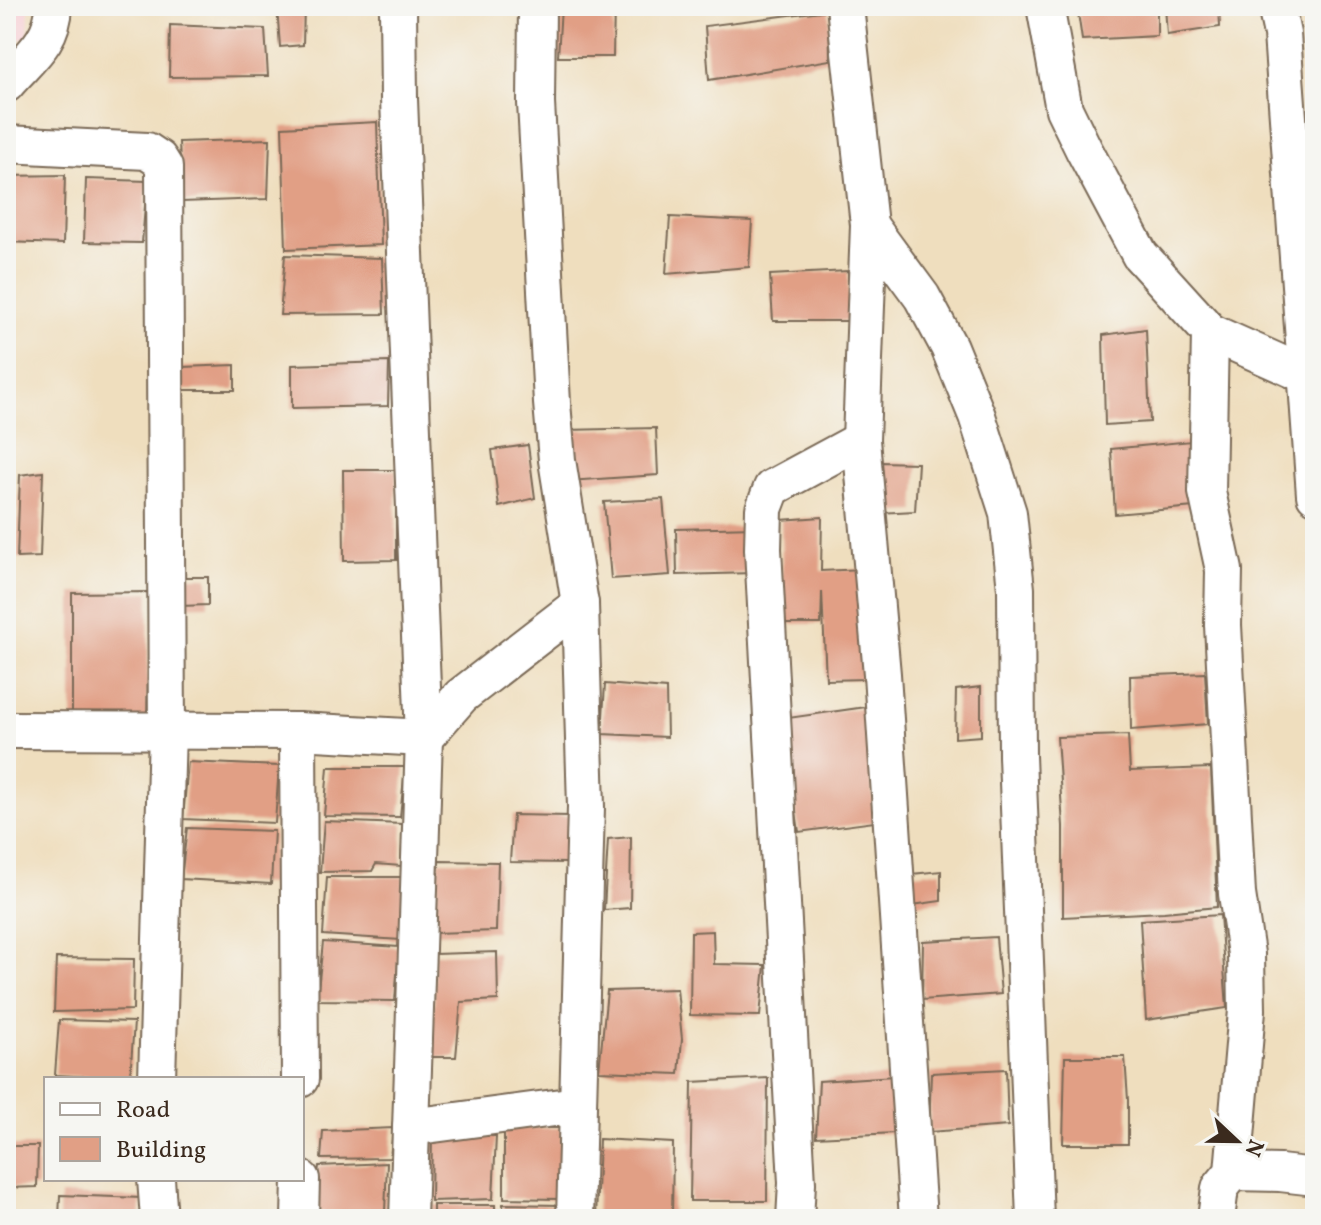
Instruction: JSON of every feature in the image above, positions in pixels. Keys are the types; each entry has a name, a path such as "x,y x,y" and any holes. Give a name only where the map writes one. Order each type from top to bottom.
{"street":[{"path":"6,84 43,45 54,19 54,6"},
{"path":"398,6 424,738 408,1219"},
{"path":"537,6 536,103 552,403 557,460 580,604 586,807 575,1219"},
{"path":"845,6 869,225 861,440 882,674 918,1219"},
{"path":"1045,6 1064,109 1140,255 1210,332 1311,376"},
{"path":"1276,6 1282,34 1311,376 1315,495"},
{"path":"6,144 147,151 164,167 167,731 157,1077"},
{"path":"869,225 922,297 949,347 977,416 1008,513 1016,589 1017,756 1035,1219"},
{"path":"1210,332 1207,492 1224,570 1223,625 1237,894 1246,954 1247,1010 1233,1172 1220,1188 1216,1219"},
{"path":"795,1219 797,1183 763,549 764,509 772,488 861,440"},
{"path":"424,738 461,696 580,604"},
{"path":"6,730 298,731 424,738"},
{"path":"298,731 300,1077"},
{"path":"411,1127 577,1105"},
{"path":"1233,1172 1315,1177"},
{"path":"156,1181 159,1219"},
{"path":"300,1219 301,1181"}],"shaded area":[{"path":"6,6 29,6 28,39 6,39"}],"building":[{"path":"277,6 304,6 303,45 280,47"},
{"path":"561,6 614,6 613,57 558,57"},
{"path":"1077,6 1157,6 1157,36 1082,40"},
{"path":"1165,6 1219,6 1220,27 1167,35"},
{"path":"829,10 830,60 709,80 705,26"},
{"path":"170,25 265,29 268,76 169,77"},
{"path":"377,122 381,245 286,249 282,127"},
{"path":"270,139 268,199 182,202 179,142"},
{"path":"65,175 63,244 6,242 6,176"},
{"path":"86,179 147,181 142,243 84,242"},
{"path":"670,217 752,221 749,267 666,274"},
{"path":"285,255 382,258 384,314 280,315"},
{"path":"848,271 849,321 773,321 770,275"},
{"path":"1146,329 1150,422 1105,425 1103,335"},
{"path":"389,362 388,406 292,408 292,365"},
{"path":"235,365 235,390 181,390 182,367"},
{"path":"656,428 658,475 568,481 565,430"},
{"path":"1191,441 1194,507 1115,514 1111,449"},
{"path":"528,445 535,498 499,507 492,450"},
{"path":"879,462 918,463 915,511 879,513"},
{"path":"343,470 396,470 396,560 344,561"},
{"path":"43,472 40,557 17,558 20,475"},
{"path":"663,499 670,575 611,579 604,502"},
{"path":"822,517 821,571 863,569 866,679 826,680 822,591 821,624 783,624 781,520"},
{"path":"755,527 754,573 677,575 676,529"},
{"path":"180,577 208,577 208,605 180,606"},
{"path":"149,592 147,721 72,724 72,593"},
{"path":"1205,673 1208,724 1131,730 1130,676"},
{"path":"605,684 666,689 667,737 602,734"},
{"path":"981,687 981,736 955,738 956,690"},
{"path":"866,707 875,822 799,832 790,771 788,718"},
{"path":"1128,735 1130,771 1211,768 1217,907 1063,917 1063,826 1057,737"},
{"path":"188,762 279,766 275,823 183,819"},
{"path":"328,767 405,767 400,817 324,816"},
{"path":"513,815 570,816 567,863 510,862"},
{"path":"324,821 403,824 401,866 376,864 372,871 320,872"},
{"path":"187,828 274,831 271,884 181,879"},
{"path":"631,837 630,908 604,910 608,839"},
{"path":"439,861 498,862 496,931 434,933"},
{"path":"941,871 941,901 912,905 912,874"},
{"path":"327,877 404,877 401,940 323,935"},
{"path":"1220,915 1227,1008 1146,1020 1140,920"},
{"path":"713,931 714,964 765,965 760,1016 690,1015 691,932"},
{"path":"996,937 1001,994 922,1000 923,941"},
{"path":"323,942 399,947 395,1001 317,1000"},
{"path":"497,952 498,1000 461,1002 456,1057 429,1057 434,954"},
{"path":"56,958 134,959 133,1010 54,1012"},
{"path":"677,989 682,1039 679,1074 599,1071 607,991"},
{"path":"59,1020 134,1022 130,1077 55,1075"},
{"path":"1065,1057 1125,1057 1128,1144 1063,1144"},
{"path":"1006,1069 1008,1126 929,1132 931,1073"},
{"path":"894,1076 895,1133 816,1137 819,1081"},
{"path":"768,1078 767,1201 690,1201 692,1082"},
{"path":"393,1128 390,1158 321,1159 323,1131"},
{"path":"504,1128 562,1128 558,1199 504,1198"},
{"path":"432,1135 496,1136 493,1199 431,1201"},
{"path":"599,1139 673,1143 672,1219 596,1219"},
{"path":"6,1146 38,1146 37,1187 6,1188"},
{"path":"387,1163 385,1212 314,1212 319,1166"},
{"path":"60,1195 142,1198 140,1219 59,1219"},
{"path":"503,1204 560,1205 560,1219 503,1219"},
{"path":"433,1205 495,1205 495,1219 433,1219"}]}
